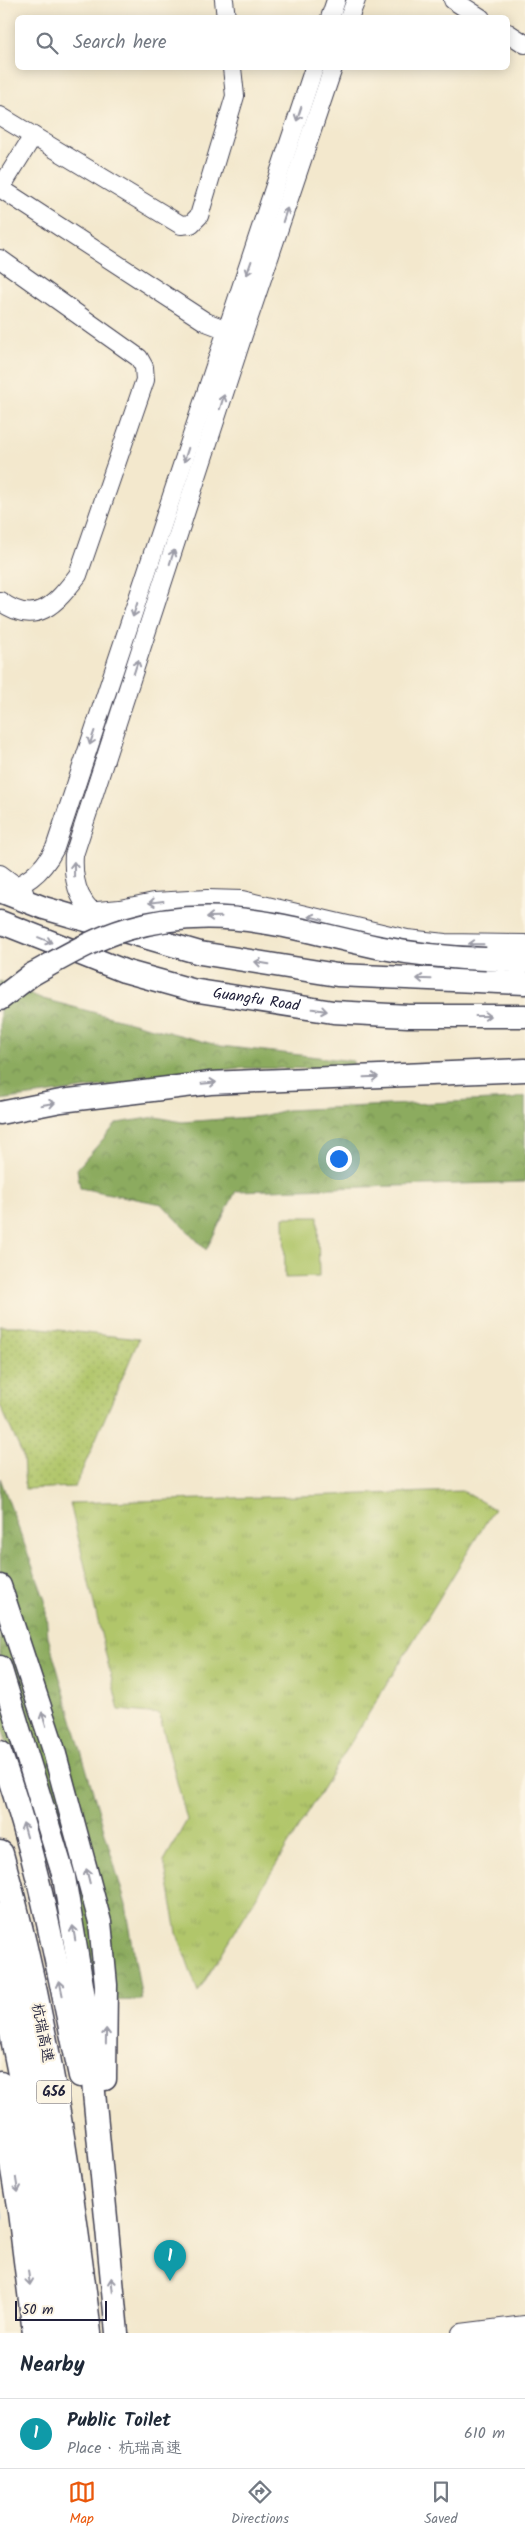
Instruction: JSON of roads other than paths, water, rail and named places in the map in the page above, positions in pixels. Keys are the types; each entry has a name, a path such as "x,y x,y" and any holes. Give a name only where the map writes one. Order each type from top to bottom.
{"highway":[{"name":"杭瑞高速","path":"0,1854 28,1967 51,2078 73,2214 88,2333"},
{"name":"杭瑞高速","path":"0,1968 35,2144 60,2333"},
{"path":"0,2085 23,2230 36,2333"}],"main road":[{"path":"6,889 44,908 200,953 337,974 525,983"},
{"path":"0,991 97,940 127,929 161,922 206,917 261,920 395,950 525,962"},
{"name":"Guangfu Road","path":"0,922 124,971 192,990 333,1012 408,1016 525,1016"},
{"path":"0,999 31,975"},
{"path":"0,1113 61,1102 210,1083 525,1070"},
{"path":"0,1586 53,1747 100,1922 106,1985 100,2172"},
{"path":"0,1667 64,1877 86,2009 100,2172 117,2333"},
{"path":"0,1752 13,1787 34,1862 100,2172"},
{"path":"0,1913 22,2002 50,2148 74,2333"}],"street":[{"path":"224,0 226,15"},
{"path":"331,15 336,0"},
{"path":"350,15 356,0"},
{"path":"453,0 477,15"},
{"path":"510,34 525,44"},
{"path":"0,116 181,224 191,224 199,216 235,96 232,70"},
{"path":"120,931 92,912 80,899 75,884 74,855 214,429 235,333 313,70"},
{"path":"0,874 6,889 44,866 55,848 196,423 235,333 332,70"},
{"path":"33,136 0,189 206,322 235,333"},
{"path":"0,259 139,358 144,367 145,380 78,576 59,600 46,609 31,613 18,612 0,601"},
{"path":"196,423 214,429"},
{"path":"107,692 126,698"},
{"path":"44,908 92,912 154,902 207,899 242,900 407,939 445,943 525,944"},
{"path":"461,2333 525,2325"}],"waterway":[{"path":"0,2210 1,2217"}],"place":[{"name":"Public Toilet","path":"170,2281"}]}
